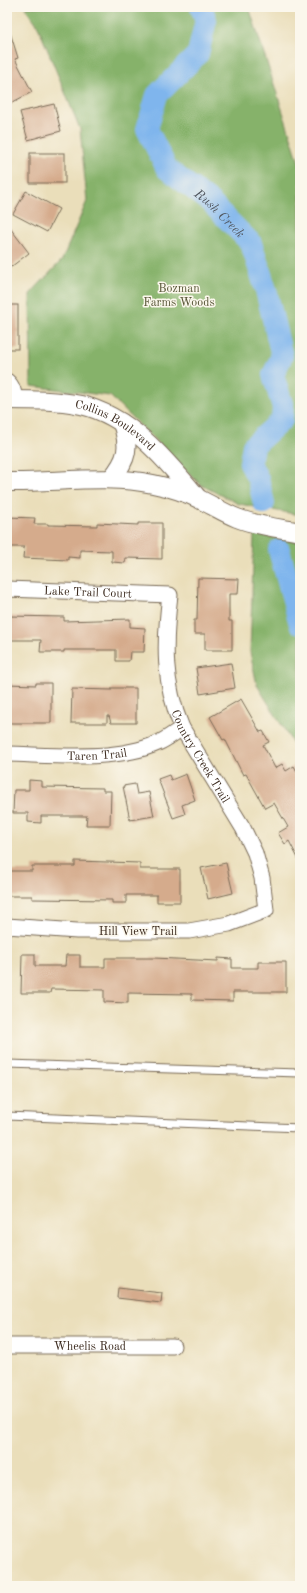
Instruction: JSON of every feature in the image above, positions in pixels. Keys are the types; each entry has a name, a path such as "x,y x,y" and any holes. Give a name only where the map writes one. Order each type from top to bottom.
{"street":[{"path":"7,381 14,393 11,400"},
{"name":"Collins Boulevard","path":"11,400 67,402 110,416 122,422 157,453 199,499"},
{"path":"111,479 120,468 127,450 127,442 122,422"},
{"name":"Collins Boulevard","path":"7,482 111,479 142,481 199,499 238,519 263,526 300,532"},
{"name":"Lake Trail Court","path":"7,589 170,595"},
{"name":"Country Creek Trail","path":"170,595 166,626 166,658 169,690 182,728 243,828 255,852 262,878 266,910"},
{"name":"Taren Trail","path":"7,754 104,756 158,743 182,728"},
{"name":"Hill View Trail","path":"7,926 77,931 189,931 229,924 266,910"},
{"name":"Wheelis Road","path":"7,1346 173,1346"}],"lane":[{"path":"7,1064 300,1073"},
{"path":"7,1116 300,1128"}],"green space":[{"name":"Bozman Farms Woods","path":"25,7 249,7 300,165 300,515 239,504 201,485 110,396 31,386 30,294 62,260 87,201 80,129 37,24"},
{"path":"254,534 300,542 300,755 257,685 250,652"}],"building":[{"path":"9,29 18,58 15,59 32,92 7,105 7,30"},
{"path":"54,104 61,131 28,140 20,112"},
{"path":"30,153 65,153 65,183 30,183"},
{"path":"26,191 59,209 47,232 13,214"},
{"path":"7,224 29,253 7,270"},
{"path":"7,305 18,305 18,349 7,349"},
{"path":"7,517 35,518 34,524 48,525 97,526 97,523 138,525 138,523 162,523 162,559 126,558 125,563 112,562 112,551 80,550 80,558 68,557 68,560 23,558 24,547 7,547"},
{"path":"198,578 239,579 238,594 229,594 229,621 232,621 232,650 205,650 205,634 194,634 194,620 197,620"},
{"path":"7,616 64,617 64,621 130,619 130,627 145,628 144,652 130,652 129,661 116,661 116,650 64,650 64,652 40,652 41,640 7,640"},
{"path":"231,663 235,688 200,694 196,668"},
{"path":"36,683 51,683 51,723 7,723 7,684 36,685"},
{"path":"112,688 136,688 136,723 111,723 109,716 107,716 107,723 71,723 72,689 112,690"},
{"path":"241,699 260,732 263,731 269,742 263,745 275,768 282,764 286,771 294,766 300,777 300,862 289,841 285,844 278,833 288,827 274,803 265,808 246,774 243,775 225,739 223,740 210,717"},
{"path":"186,774 195,800 182,805 185,814 173,818 158,779 169,775 171,780"},
{"path":"29,780 42,781 42,787 103,788 103,791 111,791 110,825 86,825 87,816 41,816 41,823 28,822 28,813 13,813 14,790 29,790"},
{"path":"135,784 137,794 149,792 154,816 130,820 123,786"},
{"path":"75,861 140,863 140,869 180,869 180,902 157,902 157,895 126,895 126,903 112,903 112,900 32,899 32,896 7,896 7,871 32,871 32,866 75,866"},
{"path":"226,863 233,893 208,899 201,868"},
{"path":"22,954 35,954 35,966 65,966 66,955 80,955 80,967 105,967 105,958 154,958 218,961 218,958 232,959 232,968 258,968 258,962 286,962 286,992 233,992 233,1001 192,1000 192,994 128,993 128,1003 104,1002 104,990 51,989 50,993 21,993"},
{"path":"118,1288 162,1293 161,1303 117,1298"}],"waterway":[{"name":"Rush Creek","path":"201,7 206,20 198,54 157,95 147,129 167,169 208,200 251,243 266,290 282,356 273,375 283,407 282,420 253,446 250,463 258,479 264,503"},
{"name":"Rush Creek","path":"279,550 300,624"}]}
